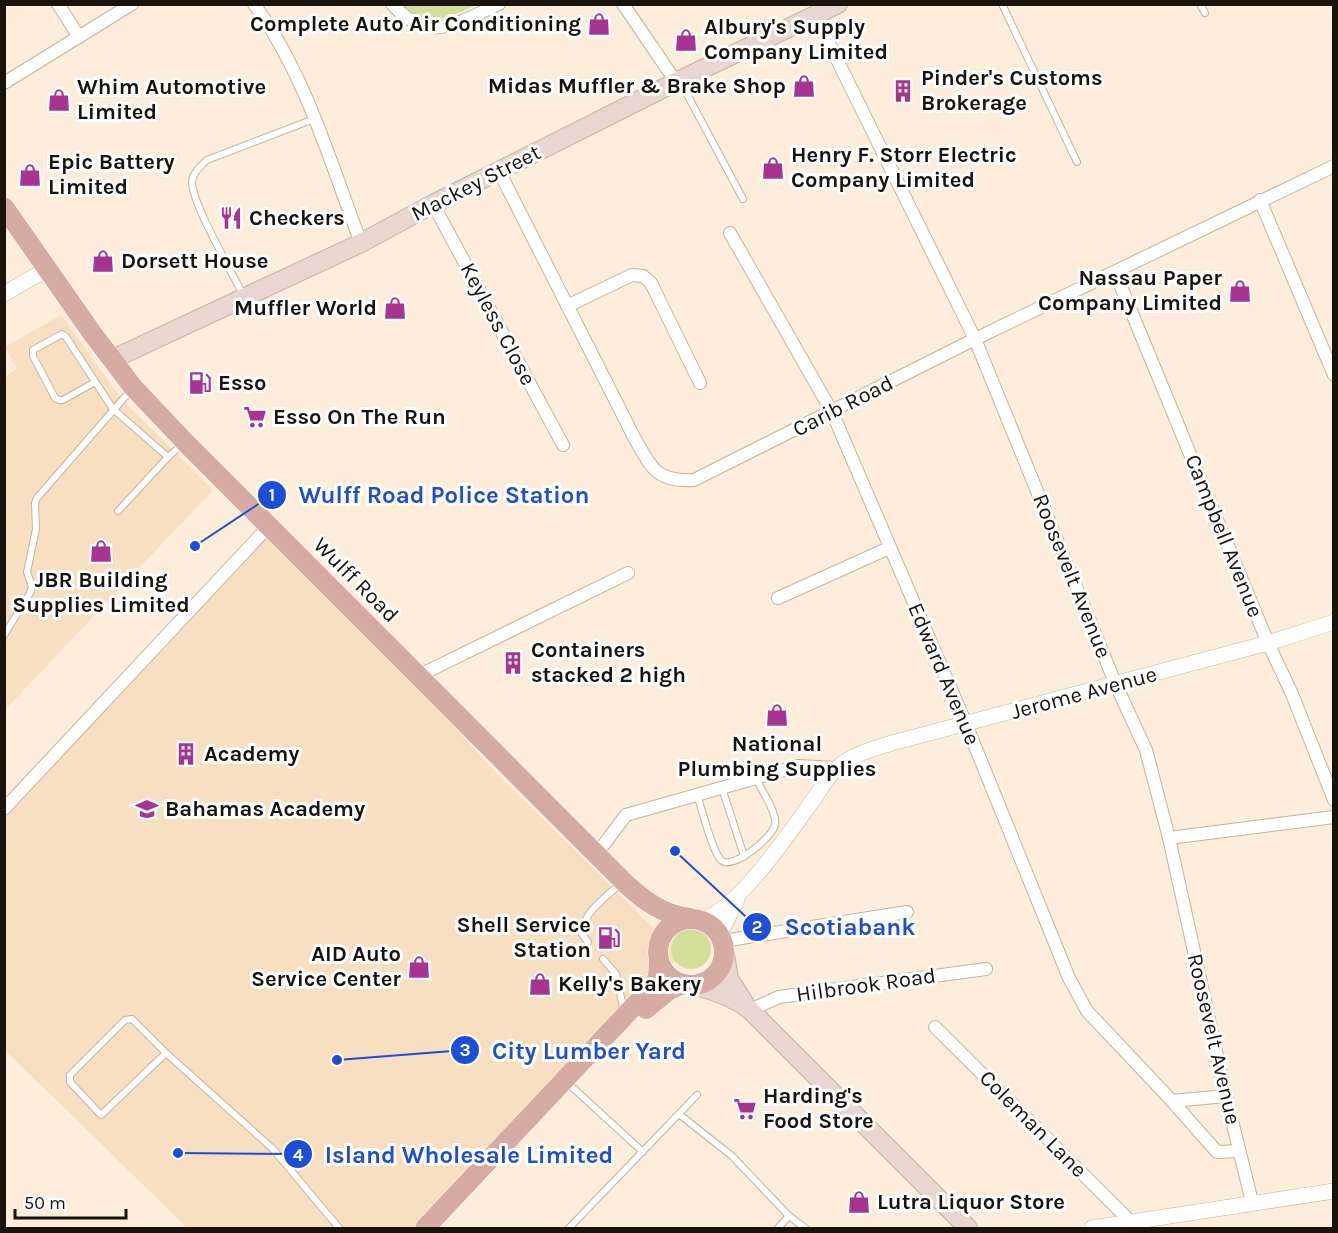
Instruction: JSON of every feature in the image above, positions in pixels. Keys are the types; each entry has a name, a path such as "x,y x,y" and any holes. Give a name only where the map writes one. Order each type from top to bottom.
{"main road":[{"name":"Mackey Street","path":"113,360 361,243 433,204 837,4"},
{"name":"Wulff Road","path":"6,211 133,387 185,442 625,883 651,905 664,912 696,919"},
{"name":"Wulff Road","path":"625,883 649,918 657,937 658,958"},
{"path":"425,1228 657,981 658,944 662,934 680,920 696,919 715,928 722,943 729,979 750,1010 968,1228"},
{"path":"441,1228 656,1000 675,986 699,985 709,981 717,974 722,964 722,943"},
{"path":"658,958 670,978 686,985 707,988 736,1000 750,1010"}],"street":[{"path":"58,4 79,37"},
{"path":"4,83 132,4"},
{"path":"254,4 283,48 314,119 361,243"},
{"path":"392,4 417,25 438,29 451,26 499,4"},
{"path":"623,4 678,81"},
{"name":"Roosevelt Avenue","path":"815,15 975,339 1116,685 1146,750 1169,838 1252,1202"},
{"name":"Carib Road","path":"499,171 635,439 648,461 660,475 677,481 694,480 975,339 1334,166"},
{"path":"1260,200 1334,375"},
{"name":"Keyless Close","path":"433,204 563,445"},
{"name":"Edward Avenue","path":"730,233 832,412 966,724 1070,978 1087,1011 1217,1152 1239,1151"},
{"path":"4,294 47,269"},
{"name":"Campbell Avenue","path":"1115,272 1268,643 1292,694 1334,800"},
{"path":"567,306 632,275 643,276 651,283 700,383"},
{"path":"4,808 269,526"},
{"path":"778,598 890,548"},
{"path":"418,676 628,573"},
{"name":"Jerome Avenue","path":"696,919 715,914 745,887 837,768 859,753 1116,685 1268,643 1334,622"},
{"path":"596,855 626,815 798,766 837,768"},
{"path":"1169,838 1334,817"},
{"name":"Jerome Avenue","path":"722,943 745,887"},
{"path":"722,943 907,912"},
{"name":"Hilbrook Road","path":"750,1010 779,997 986,969"},
{"name":"Coleman Lane","path":"934,1026 1131,1222"},
{"path":"1172,1101 1226,1096"},
{"path":"1092,1228 1334,1191"}],"lane":[{"path":"1002,4 1077,162"},
{"path":"1200,4 1205,13"},
{"path":"678,81 743,199"},
{"path":"245,298 196,200 192,182 196,171 207,160 314,119"},
{"path":"95,382 63,400 55,398 33,356 33,350 62,334 66,337 114,409 168,457"},
{"path":"4,635 32,587 27,572 36,529 37,498 133,387"},
{"path":"118,511 185,442"},
{"path":"697,795 716,853 727,864 734,862 756,848 776,825 771,808 756,778"},
{"path":"722,788 744,856"},
{"path":"588,942 581,933 583,922 625,883"},
{"path":"603,959 616,974 625,1016"},
{"path":"166,1053 101,1115 70,1082 69,1078 128,1018 132,1019 166,1053 273,1149 339,1228"},
{"path":"572,1087 644,1152"},
{"path":"569,1228 697,1095"},
{"path":"680,1114 732,1156 789,1216 805,1228"},
{"path":"778,1228 789,1216"}],"shaded area":[{"path":"61,315 122,399 213,490 5,710 4,377 17,369 5,347"},
{"path":"267,537 407,676 499,776 681,955 419,1228 187,1228 5,1050 4,816"}],"green space":[{"path":"401,5 476,5 447,17 429,19 420,17"},
{"path":"691,929 699,930 705,935 710,941 710,957 705,963 699,968 691,969 683,968 677,963 672,957 671,949 672,941 677,935 683,930"}],"place":[{"name":"Complete Auto Air Conditioning","path":"599,24"},
{"name":"Albury's Supply Company Limited","path":"686,40"},
{"name":"Midas Muffler & Brake Shop","path":"804,86"},
{"name":"Pinder's Customs Brokerage","path":"903,91"},
{"name":"Whim Automotive Limited","path":"59,100"},
{"name":"Henry F. Storr Electric Company Limited","path":"773,168"},
{"name":"Epic Battery Limited","path":"30,175"},
{"name":"Checkers","path":"231,218"},
{"name":"Dorsett House","path":"103,261"},
{"name":"Nassau Paper Company Limited","path":"1240,291"},
{"name":"Muffler World","path":"395,308"},
{"name":"Esso","path":"200,383"},
{"name":"Esso On The Run","path":"255,417"},
{"name":"Wulff Road Police Station","path":"195,546"},
{"name":"JBR Building Supplies Limited","path":"101,551"},
{"name":"Containers stacked 2 high","path":"513,663"},
{"name":"National Plumbing Supplies","path":"777,715"},
{"name":"Academy","path":"186,754"},
{"name":"Bahamas Academy","path":"147,809"},
{"name":"Scotiabank","path":"675,851"},
{"name":"Shell Service Station","path":"609,938"},
{"name":"AID Auto Service Center","path":"419,967"},
{"name":"Kelly's Bakery","path":"540,984"},
{"name":"City Lumber Yard","path":"337,1060"},
{"name":"Harding's Food Store","path":"745,1109"},
{"name":"Island Wholesale Limited","path":"178,1153"},
{"name":"Lutra Liquor Store","path":"859,1202"}]}
